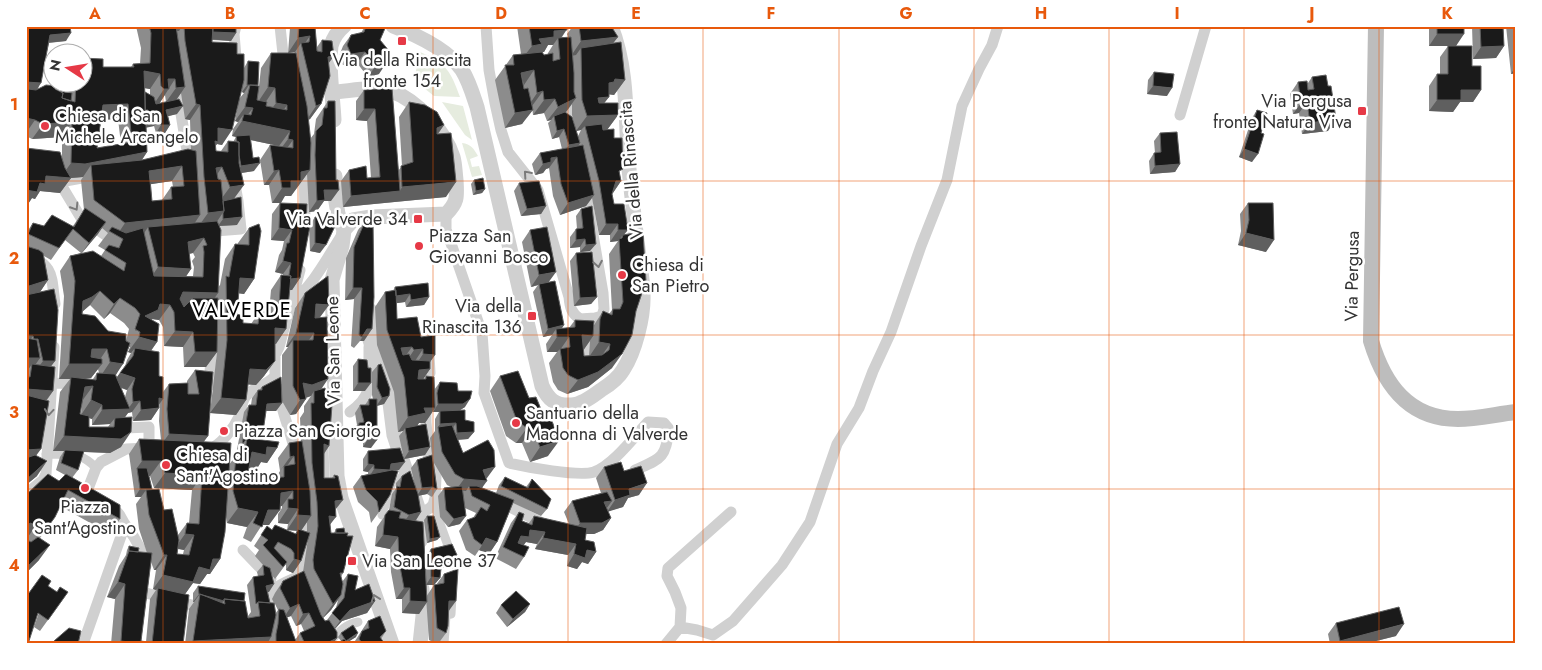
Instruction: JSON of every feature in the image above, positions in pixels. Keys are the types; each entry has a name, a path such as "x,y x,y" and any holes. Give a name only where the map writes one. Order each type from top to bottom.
{"main road":[{"name":"Via Pergusa","path":"1376,26 1371,341 1377,362 1393,390 1405,402 1420,411 1440,417 1458,419 1516,412"}],"street":[{"path":"236,26 234,34 236,58"},
{"path":"280,26 283,54 291,75"},
{"path":"334,137 330,60 331,44 344,26"},
{"name":"Via della Rinascita","path":"393,26 441,50 462,70 477,106 542,386 546,396 555,403 573,406 612,383 623,370 639,327 643,294 629,168 622,65 616,38 611,26"},
{"path":"486,26 489,70 494,103 508,152 538,190 573,314 580,319 602,316 604,309 600,269 584,180"},
{"path":"680,627 713,635 733,621 782,565 810,522 837,444 859,408 891,332 946,180 962,106 992,45 998,26"},
{"path":"1180,115 1206,26"},
{"path":"175,75 184,159 190,176"},
{"path":"567,78 569,115 575,143"},
{"path":"291,303 303,292 344,230 353,220 371,222 446,214 454,206 457,196 454,158 438,126 420,109 400,94 389,90 333,92"},
{"path":"303,156 305,231"},
{"path":"335,163 335,196 338,214 344,230"},
{"path":"54,167 60,183 81,218 114,241 128,239"},
{"path":"215,246 210,231 241,229 232,173"},
{"path":"60,183 100,176"},
{"path":"446,214 446,229 482,333 485,376 484,393 509,462 582,474 594,472 610,462 648,422 664,423 669,429 663,456 635,470"},
{"name":"Via San Leone","path":"344,230 342,246 326,304 337,476 354,546 392,644"},
{"path":"26,254 54,268 49,294 57,312"},
{"path":"298,474 294,446 280,400 279,380 275,376 274,355 279,346 303,258"},
{"path":"350,412 362,402 369,388 371,294"},
{"path":"587,353 583,332 588,319"},
{"path":"26,494 50,476 46,454 49,380 56,331"},
{"path":"208,395 212,338"},
{"path":"370,340 382,368 389,395 422,556"},
{"path":"429,343 423,429 429,458 436,477 447,489"},
{"path":"201,449 214,448 228,433 240,414 243,399 248,393 270,382 275,376"},
{"path":"49,380 89,384"},
{"path":"126,449 121,425 149,426 153,449 126,449 101,462 96,468 90,496 117,511 134,536 144,556 146,589 222,612"},
{"path":"323,429 325,484"},
{"path":"225,451 228,433"},
{"path":"46,454 85,457 96,468"},
{"path":"382,515 392,483 406,475"},
{"path":"416,523 433,505 436,477"},
{"path":"485,496 545,523 551,529 556,530"},
{"path":"302,502 305,544 298,576 308,600"},
{"path":"433,505 437,506 438,518 455,565"},
{"path":"666,644 680,627 681,608 667,576 668,568 731,512"},
{"path":"83,644 125,525"},
{"path":"243,550 278,585"},
{"path":"422,573 424,640"},
{"path":"268,618 268,598 272,591 278,585 298,576"},
{"path":"444,644 446,615 451,614 453,583"},
{"path":"332,638 352,623 358,622"}],"shaded area":[{"path":"420,52 442,64 454,81 460,97 434,96 414,80"},
{"path":"442,102 463,106 472,140 465,135"},
{"path":"462,143 470,146 477,153 478,156 470,159 472,167 479,166 482,175 472,177"}],"building":[{"path":"26,26 70,26 71,33 50,35 49,42 42,42 41,83 26,82"},
{"path":"149,26 176,26 185,87 176,88 175,79 168,79 169,89 164,89 161,86 160,74 144,71 147,152 85,164 71,163 72,122 43,124 26,118 28,89 36,90 42,87 42,92 61,92 63,93 62,98 75,102 76,92 92,92 92,58 103,59 103,67 134,67 133,64 150,63 151,33","holes":["128,104 132,142 97,148 103,105"]},
{"path":"184,26 213,26 212,42 237,43 237,54 244,54 244,80 232,130 218,128 218,142 215,141 216,151 228,152 228,141 239,142 239,163 244,185 230,187 222,167 216,168 218,179 221,180 224,211 208,213 200,105 196,104"},
{"path":"216,26 236,26 236,33 213,32 213,28"},
{"path":"299,26 315,26 317,51 322,52 322,40 332,41 334,56 328,57 330,76 321,104 316,106 301,43 309,42 310,36 298,38"},
{"path":"366,26 386,26 380,40 390,52 387,62 376,65 365,52 351,54 347,45 351,35 364,32"},
{"path":"529,26 567,26 567,30 554,31 554,37 539,39 542,44 532,46"},
{"path":"579,26 611,26 618,37 581,41"},
{"path":"1437,26 1464,26 1464,34 1437,34"},
{"path":"1480,26 1503,26 1504,46 1481,47"},
{"path":"571,37 574,92 576,98 558,107 555,99 544,100 543,91 537,93 534,70 521,73 524,89 528,88 533,110 515,113 505,65 514,65 513,55 542,52 544,55 553,53 553,61 560,59 558,38"},
{"path":"621,42 625,80 615,79 614,82 609,83 609,97 598,98 599,103 618,103 618,115 587,116 582,100 581,48"},
{"path":"1448,46 1472,46 1472,66 1481,66 1481,90 1461,90 1461,100 1437,100 1437,74 1448,74"},
{"path":"271,53 296,53 307,106 311,143 310,170 301,172 301,181 291,181 291,188 282,188 279,170 274,171 270,145 293,148 293,140 288,139 290,131 242,121 244,114 251,115 253,108 245,107 250,85 259,86 257,100 267,102 266,106 287,110 287,105 276,103 275,88 268,87"},
{"path":"248,61 259,62 258,85 247,85"},
{"path":"1154,72 1174,74 1172,88 1153,86"},
{"path":"1326,75 1328,86 1331,86 1336,119 1310,123 1307,102 1301,103 1298,82 1307,81 1308,90 1314,89 1312,77"},
{"path":"392,88 400,191 351,196 349,170 366,166 367,178 380,177 375,109 364,109 364,90"},
{"path":"61,92 72,93 71,101 62,98 63,93"},
{"path":"145,92 154,97 156,104 179,99 183,106 166,110 170,125 161,125 159,119 150,120 148,110 145,110"},
{"path":"328,101 335,101 336,180 338,180 339,190 324,190 325,200 317,201 316,131 322,125 324,108 327,108"},
{"path":"409,102 425,105 437,112 444,125 437,128 437,134 451,133 456,182 402,187 401,166 413,162"},
{"path":"1257,110 1267,113 1261,133 1264,134 1258,154 1244,149"},
{"path":"565,112 572,117 580,143 569,145 564,129 557,131 554,116"},
{"path":"602,124 603,130 614,129 614,138 622,138 623,169 619,171 621,181 616,181 612,194 614,204 624,204 628,230 618,230 618,224 606,224 599,181 585,126"},
{"path":"1177,132 1180,164 1155,166 1154,153 1161,152 1160,133"},
{"path":"250,135 253,158 259,157 260,163 241,166 239,142 237,142 236,136"},
{"path":"583,145 594,195 568,203 561,184 557,157 551,158 551,162 543,164 540,153"},
{"path":"26,148 60,152 65,168 71,178 46,176 45,184 40,183 37,192 26,190"},
{"path":"188,149 196,151 200,215 125,223 94,200 91,165 142,160","holes":["182,166 184,186 171,187 172,199 152,201 149,171"]},
{"path":"483,178 485,189 476,191 474,180"},
{"path":"539,181 546,206 527,209 519,183"},
{"path":"241,197 242,217 223,219 223,201"},
{"path":"280,203 307,204 306,226 310,226 300,278 290,279 291,263 283,261 292,230 279,228"},
{"path":"1248,203 1273,203 1274,240 1246,233 1249,220"},
{"path":"592,206 596,244 586,245 585,239 576,240 576,229 583,228 581,209"},
{"path":"85,208 106,222 89,243 73,229 59,248 28,234 33,223 44,226 52,215 74,227"},
{"path":"315,217 338,220 326,245 315,243"},
{"path":"366,219 373,219 374,297 372,329 367,329 362,337 359,335 362,288 353,288 354,247"},
{"path":"217,221 221,230 218,293 183,292 180,299 184,307 193,298 218,298 217,352 195,352 193,332 175,331 174,312 170,305 160,304 158,310 145,316 159,324 157,342 139,337 140,332 135,329 140,314 135,308 120,298 114,304 100,291 83,301 82,314 95,316 108,331 126,334 126,341 130,343 123,364 110,362 107,349 92,349 91,357 102,359 102,364 69,364 75,281 70,256 93,251 124,271 126,263 105,250 109,245 119,248 123,239 109,231 112,227 126,233 143,228 154,276 203,277 203,246 207,245 204,238 188,242 191,269 158,267 148,227"},
{"path":"259,224 261,231 254,279 240,278 237,314 243,316 243,323 258,324 260,311 275,313 275,307 279,307 281,275 291,276 286,329 275,328 275,361 266,370 250,369 246,400 221,398 227,340 226,276 229,277 235,244 249,245 249,228"},
{"path":"547,227 556,272 539,275 530,230"},
{"path":"643,232 646,281 636,311 632,335 622,354 598,372 578,380 568,375 563,368 560,349 570,347 569,337 557,337 556,329 575,327 575,320 594,321 593,336 582,335 584,356 602,355 609,350 610,344 599,342 600,319 603,311 612,315 613,309 620,309 623,302 619,239 623,235"},
{"path":"26,246 43,253 48,280 26,287"},
{"path":"592,252 597,297 580,298 576,253"},
{"path":"328,276 329,305 316,304 315,318 327,317 328,379 312,385 303,383 306,399 300,400 293,386 293,340 313,340 314,333 296,333 305,293"},
{"path":"555,281 564,325 548,329 539,284"},
{"path":"428,283 429,297 411,300 410,294 396,296 395,287"},
{"path":"54,289 58,310 55,361 43,361 38,339 34,339 33,336 26,336 26,295"},
{"path":"396,290 397,319 417,317 421,337 435,335 435,355 423,354 423,349 401,348 403,355 409,354 412,360 430,361 430,369 419,370 418,379 426,379 426,376 434,377 435,408 424,408 426,413 408,417 404,377 387,330 385,292"},
{"path":"26,338 37,340 40,358 26,358"},
{"path":"135,348 159,352 159,376 163,377 163,399 159,398 159,408 141,410 140,401 133,402 132,389 135,378 120,373 133,356"},
{"path":"358,359 367,360 368,368 371,368 371,383 358,383"},
{"path":"32,364 55,367 53,391 26,389 26,376 30,377"},
{"path":"381,364 390,389 389,396 382,398 377,387 378,365"},
{"path":"195,370 213,372 208,436 169,434 167,409 169,384 188,383 188,394 199,394"},
{"path":"518,371 529,398 536,397 545,419 551,418 559,441 540,447 532,428 527,428 517,421 500,376"},
{"path":"97,373 115,374 130,409 102,410 102,405 91,400 93,386 85,387 80,414 89,416 89,427 114,427 115,418 132,417 131,432 121,439 64,436 71,377 96,380"},
{"path":"281,377 282,403 267,404 262,439 247,438 242,445 249,405 256,405 258,390 262,390 262,387"},
{"path":"440,382 457,383 458,391 472,391 470,399 463,404 438,404 437,393"},
{"path":"325,388 328,404 332,405 329,446 324,444 324,478 335,478 334,475 338,476 343,500 335,501 336,517 329,516 331,533 348,533 347,536 353,536 343,573 340,573 343,584 341,595 333,604 314,569 313,560 318,526 312,463 311,403 314,403 314,391"},
{"path":"26,395 49,401 41,449 26,450"},
{"path":"369,399 377,399 377,440 368,439 368,431 358,431 359,423 364,422 360,405 369,405"},
{"path":"465,410 465,420 474,422 474,432 457,433 456,423 440,424 440,411"},
{"path":"426,424 430,447 409,451 405,428"},
{"path":"452,425 463,453 488,440 494,450 495,467 483,470 487,481 464,479 455,474 442,452 438,427"},
{"path":"247,438 279,442 277,448 267,447 266,455 252,452 247,478 284,477 284,466 295,464 294,456 290,457 289,443 302,441 310,491 311,516 297,515 298,509 288,508 288,499 293,499 293,491 281,493 280,510 268,510 262,527 253,523 258,512 238,508 233,491 236,455 245,450"},
{"path":"139,439 231,443 225,532 220,559 213,559 210,570 199,567 193,582 163,575 167,555 164,555 149,515 146,490 159,489 164,510 172,509 179,540 177,554 189,555 194,535 185,534 187,523 199,524 202,475 165,473 161,461 142,461"},
{"path":"400,448 405,462 391,464 390,470 374,469 374,465 368,464 368,451"},
{"path":"65,450 84,451 78,470 61,463"},
{"path":"35,455 47,461 26,480 26,458"},
{"path":"432,455 437,489 432,487 422,488 417,460"},
{"path":"621,462 624,471 641,466 647,483 629,489 630,495 615,500 604,467"},
{"path":"137,468 147,468 152,489 140,489"},
{"path":"392,470 398,471 390,495 379,512 377,501 366,490 361,476"},
{"path":"410,471 418,494 421,512 409,515 394,507 397,486 400,487 402,476"},
{"path":"48,474 59,481 66,474 120,505 120,519 68,490 55,517 44,532 36,528 36,525 30,523 26,530 27,494"},
{"path":"505,477 528,488 532,479 551,499 547,509 501,486"},
{"path":"462,486 466,516 454,519 446,510 444,488"},
{"path":"469,486 477,486 514,500 497,542 486,538 482,545 474,539 467,520 475,517 481,507 487,511 490,505 472,496"},
{"path":"607,492 612,501 604,502 611,518 602,523 580,523 572,501"},
{"path":"389,510 401,512 399,518 423,522 427,602 410,601 410,588 404,588 399,561 398,537 383,535 385,515"},
{"path":"519,512 524,514 522,521 532,525 534,516 587,528 585,540 594,542 596,552 587,550 585,558 574,554 576,544 543,538 545,532 530,530 529,537 521,536 518,543 529,547 524,557 503,547"},
{"path":"427,516 434,516 440,537 430,539"},
{"path":"275,525 296,534 298,529 310,533 301,561 294,559 294,553 291,549 278,542 274,548 287,562 283,567 263,545 268,540 261,535 267,526 272,530"},
{"path":"344,528 345,533 336,533 336,529"},
{"path":"38,537 50,545 26,568 26,539 31,542"},
{"path":"452,544 457,555 450,561 442,559 440,578 431,577 431,549"},
{"path":"129,546 139,548 138,552 129,551"},
{"path":"129,551 152,553 141,641 147,642 147,644 128,644 129,642 121,641 125,584 118,582"},
{"path":"263,565 270,568 274,584 266,586 270,603 258,602 256,604 253,577 264,575"},
{"path":"458,569 456,601 449,601 446,633 437,628 434,585 444,583 444,574"},
{"path":"304,571 321,615 325,621 329,620 337,632 337,638 325,644 305,644 300,633 315,626 309,613 303,614 299,604 290,608 280,588 283,581"},
{"path":"348,574 358,576 355,590 369,584 375,601 350,610 340,621 332,613 344,598"},
{"path":"42,575 51,581 48,586 57,592 60,587 68,592 48,620 38,613 28,644 26,644 26,597"},
{"path":"198,586 245,593 244,601 224,599 224,601 199,594"},
{"path":"158,588 189,595 183,644 152,644"},
{"path":"516,591 530,604 513,619 501,605"},
{"path":"200,594 225,604 224,599 245,601 248,618 260,616 258,602 274,603 276,615 271,637 193,641"},
{"path":"1399,607 1404,624 1340,641 1336,623"},
{"path":"279,609 284,610 297,644 276,644"},
{"path":"380,616 386,631 380,637 385,644 363,644 359,639 362,631 369,628 368,621"},
{"path":"353,625 358,633 346,641 341,633"},
{"path":"69,628 81,631 78,644 54,644 54,641"},
{"path":"344,639 349,644 337,644"}],"place":[{"name":"Via della Rinascita fronte 154","path":"402,41"},
{"name":"Via Pergusa fronte Natura Viva","path":"1362,111"},
{"name":"Chiesa di San Michele Arcangelo","path":"45,126"},
{"name":"Via Valverde 34","path":"418,219"},
{"name":"Piazza San Giovanni Bosco","path":"419,246"},
{"name":"Chiesa di San Pietro","path":"622,275"},
{"name":"Via della Rinascita 136","path":"532,316"},
{"name":"Santuario della Madonna di Valverde","path":"516,423"},
{"name":"Piazza San Giorgio","path":"224,431"},
{"name":"Chiesa di Sant'Agostino","path":"166,465"},
{"name":"Piazza Sant'Agostino","path":"85,488"},
{"name":"Via San Leone 37","path":"352,561"}],"district":[{"name":"VALVERDE","path":"242,310"}]}
